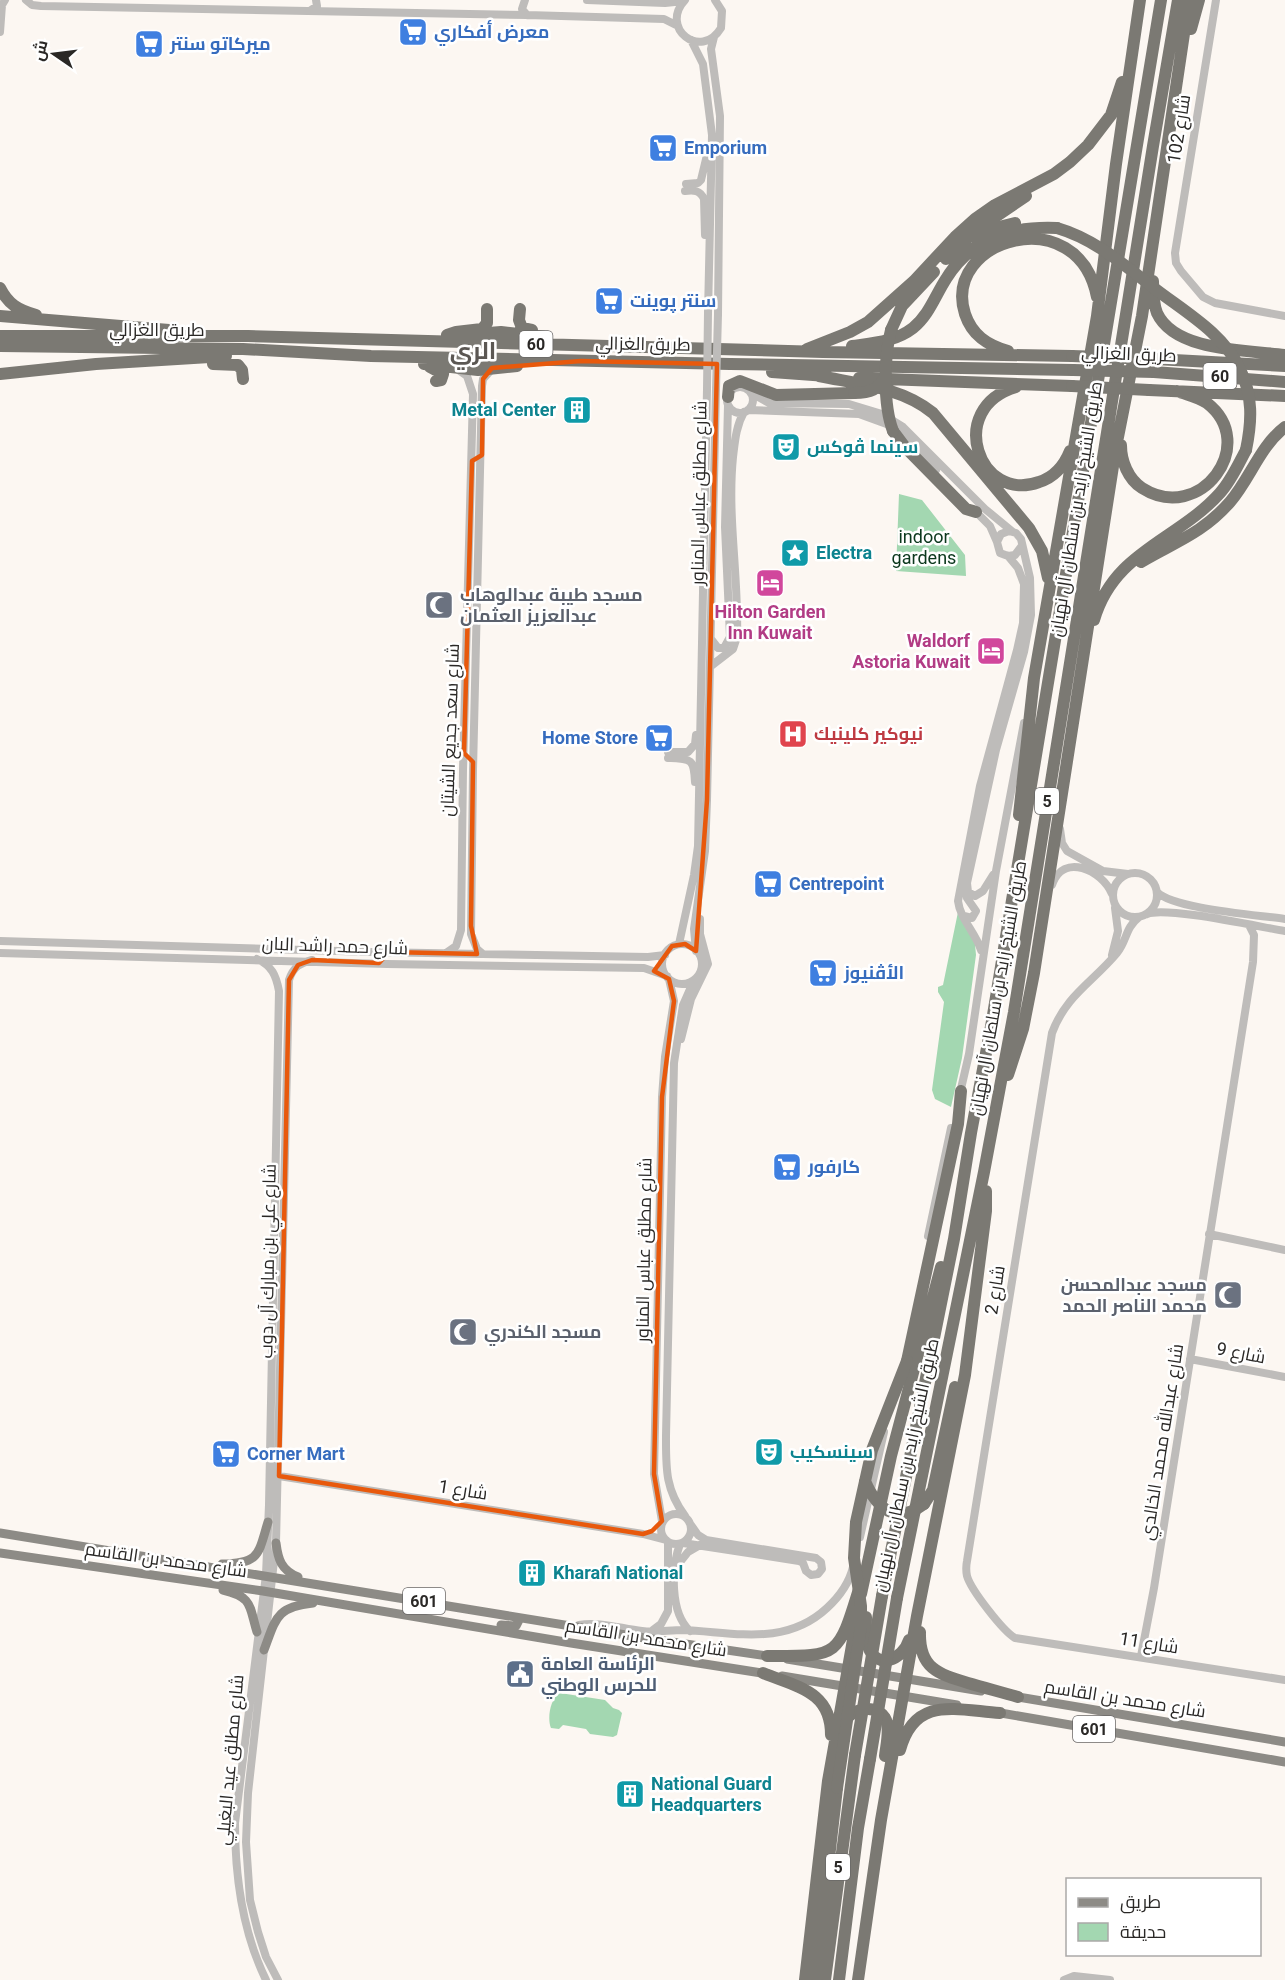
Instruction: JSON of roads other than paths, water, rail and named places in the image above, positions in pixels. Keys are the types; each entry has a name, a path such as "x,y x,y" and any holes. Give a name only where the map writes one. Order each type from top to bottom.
{"highway":[{"path":"1018,864 1021,783 1034,678 1096,316 1140,0"},
{"name":"طريق الشيخ زايد بن سلطان آل نهيان","path":"825,1980 855,1755 882,1596 954,1239 1161,0"},
{"name":"طريق الشيخ زايد بن سلطان آل نهيان","path":"839,1980 858,1828 897,1599 999,1093 1178,0"},
{"path":"999,1093 1021,1039 1043,915 1123,409 1142,316 1189,0"},
{"path":"1175,98 1200,0"},
{"path":"976,512 966,508 905,447 893,431 889,415 887,374 887,351 891,330 902,306 966,239 1077,156 1093,139 1111,115 1132,53"},
{"path":"802,351 862,326 914,281 975,219 1005,199 1045,179"},
{"path":"922,285 968,243 995,228 1029,222 1058,228 1099,246 1215,335 1231,352 1249,391 1252,413 1246,450 1228,483 1219,495 1201,511 1125,566 1117,576 1106,591 1095,616 1081,670"},
{"path":"823,352 838,347 880,343 904,334 923,317 947,276 976,248 1016,230 1058,228"},
{"path":"1023,355 994,347 978,337 966,319 963,307 964,285 968,273 982,255 998,245 1033,238 1043,239 1064,246 1074,253 1090,275 1096,295 1096,316"},
{"path":"1153,243 1154,301 1162,321 1177,335 1210,346 1285,355"},
{"path":"0,288 10,303 18,309 72,322"},
{"path":"447,335 482,329 487,323 487,309"},
{"path":"520,309 519,320 522,328 549,334 558,340"},
{"path":"0,316 248,336"},
{"path":"399,340 508,332 582,345"},
{"name":"طريق الغزالي","path":"0,336 248,336 823,352 1072,356 1285,366"},
{"name":"طريق الغزالي","path":"0,346 243,349 371,356 1154,372 1285,382"},
{"path":"0,374 96,364 228,356 243,349"},
{"path":"371,356 478,370 581,361"},
{"path":"167,360 194,364 235,364 242,370 243,379"},
{"path":"421,364 441,372 443,377 436,381"},
{"path":"730,364 765,371 819,376 1285,396"},
{"path":"0,383 20,373"},
{"path":"728,401 729,386 740,381 776,395 854,393 874,390 883,382 887,374"},
{"path":"819,376 903,395 923,405 940,421 1037,539 1048,578 1044,621"},
{"path":"1025,385 1000,394 987,403 979,417 976,430 980,456 986,467 1009,484 1022,485 1046,480 1058,472 1065,462 1080,415"},
{"path":"1123,409 1121,448 1123,459 1134,482 1154,494 1168,498 1196,494 1218,475 1228,443 1226,432 1221,418 1208,404 1177,391"},
{"path":"1092,604 1112,402"},
{"path":"1117,576 1184,540 1219,514 1240,489 1267,446 1285,427"},
{"path":"805,1980 833,1784 860,1636 861,1606 854,1558 854,1538 875,1441 907,1361 918,1320 958,1124 961,1091"},
{"path":"858,1980 881,1820 917,1616 963,1384 986,1211 984,1172"},
{"path":"815,1980 835,1739 865,1571 891,1456 939,1271 954,1239"},
{"path":"865,1481 874,1500 886,1510 894,1513 910,1512 924,1503 933,1490 978,1264"},
{"path":"933,1534 919,1641 923,1654 930,1666 940,1674 1018,1697"},
{"path":"865,1571 866,1639 868,1648 873,1654 881,1659 890,1660 902,1654 908,1644 917,1616"},
{"path":"767,1656 813,1656 828,1652 835,1647 845,1632 865,1571"},
{"path":"764,1673 810,1692 823,1702 831,1728 833,1784"},
{"path":"835,1739 841,1725 852,1712 867,1709 879,1713 884,1718 887,1736 881,1820"},
{"path":"881,1820 904,1736 913,1722 920,1716 940,1710 1000,1713"}],"main road":[{"path":"205,1567 243,1563 253,1558 261,1547 268,1522"},
{"name":"شارع محمد بن القاسم","path":"0,1533 1285,1742"},
{"path":"276,1542 283,1568 311,1582"},
{"name":"شارع محمد بن القاسم","path":"0,1553 440,1620 844,1686 1285,1762"},
{"path":"129,1571 240,1595 250,1605 257,1632"},
{"path":"264,1650 274,1624 286,1609 296,1605 327,1602"},
{"path":"440,1620 454,1617 514,1627 519,1623 518,1618 515,1617"},
{"path":"551,1639 548,1633 553,1629 608,1638 638,1637"},
{"path":"627,1652 635,1661"}],"street":[{"path":"0,32 2,5 5,0"},
{"path":"26,0 35,5 71,3 664,19 678,26"},
{"path":"311,10 317,6 316,0"},
{"path":"525,0 522,9 527,15"},
{"path":"587,0 665,3 685,0"},
{"path":"685,0 677,13 681,32 691,40 703,42 714,37"},
{"name":"شارع 102","path":"1216,0 1175,253 1176,263 1203,297 1215,303 1285,316"},
{"name":"شارع مطلق عباس المناور","path":"696,951 694,929 705,851 711,666 720,116 711,49 714,37 722,28 723,22 718,2"},
{"name":"شارع مطلق عباس المناور","path":"679,944 694,875 699,810 712,135 702,64 691,40"},
{"path":"709,266 705,246 704,199 698,191 685,187 701,180 712,135"},
{"name":"شارع سعد جديع الشيتان","path":"446,953 456,946 461,926 472,438 472,386 467,376 453,367"},
{"name":"شارع سعد جديع الشيتان","path":"483,954 473,942 471,926 473,754 482,386 483,380 492,368"},
{"path":"711,666 733,649 737,637 729,529 728,401 733,390 744,388 769,403 849,404 882,414 903,428 984,509 1019,536 1031,591 1029,627 996,750 967,884 966,895 976,911 972,918 964,916"},
{"path":"729,529 737,428 752,403 751,393"},
{"path":"728,401 735,412 859,414 891,425 990,526 998,550 1008,556 1018,568 1024,584 1023,623 980,786 958,901 983,954"},
{"path":"472,438 477,443 482,439"},
{"path":"471,461 477,457 481,462"},
{"path":"997,542 1004,532 1013,532"},
{"path":"1008,556 1015,555 1021,547"},
{"path":"710,637 714,645 723,648 730,637 734,618"},
{"path":"574,1626 589,1624 650,1632 690,1631 764,1635 782,1633 814,1618 833,1602 847,1585 903,1350 969,1054 1012,778 1034,678"},
{"path":"699,810 695,797 694,765 685,758 668,755 692,749 701,713"},
{"path":"464,753 468,758 473,754"},
{"path":"463,770 468,767 473,770"},
{"path":"1060,804 1061,839 1067,851 1102,871 1128,874"},
{"path":"1043,915 1055,876 1068,866 1079,868 1100,878 1113,894 1118,924 1111,959"},
{"path":"967,884 970,894 977,895 985,889 996,871"},
{"path":"1113,894 1119,880 1128,874 1134,872 1147,876 1152,880 1157,892 1155,905 1142,916"},
{"path":"1157,892 1172,901 1190,905 1285,919"},
{"path":"674,1063 691,999 708,964 700,934 699,895"},
{"path":"1115,905 1127,916 1142,916 1152,912 1173,912 1285,931"},
{"name":"شارع 2","path":"1008,1634 970,1582 966,1569 1052,1033 1060,1014 1071,998 1111,959 1121,947 1129,927 1142,916"},
{"name":"شارع عبدالله محمد الخالدي","path":"1249,925 1254,935 1255,947"},
{"path":"461,926 466,929 471,926"},
{"name":"شارع عبدالله محمد الخالدي","path":"1141,1656 1154,1587 1255,947 1260,935 1269,929"},
{"name":"شارع حمد راشد البان","path":"0,941 198,945 372,952 648,957 664,955"},
{"path":"679,944 691,946 696,951 701,962 701,969 694,980 681,984 668,977 662,968 664,955 672,946 679,944"},
{"path":"187,957 190,953 188,945"},
{"path":"196,957 195,950 198,945"},
{"path":"372,952 375,956 372,963"},
{"path":"387,964 385,957 389,952"},
{"name":"شارع حمد راشد البان","path":"0,953 312,960 387,964 644,968 668,977"},
{"path":"572,956 570,964 575,968"},
{"path":"644,968 651,964 648,957"},
{"name":"شارع علي بن مبارك آل دوب","path":"257,959 267,963 273,970 279,991 268,1522 269,1575"},
{"name":"شارع علي بن مبارك آل دوب","path":"269,1575 276,1542 279,1476 289,980 294,969 312,960"},
{"name":"شارع مطلق عباس المناور","path":"662,1523 654,1474 662,1097 665,1057 674,1001 668,977"},
{"name":"شارع مطلق عباس المناور","path":"685,1516 672,1496 667,1472 666,1444 674,1063 683,1005 694,980"},
{"path":"279,991 282,988 289,991"},
{"path":"1209,1234 1285,1250"},
{"path":"272,1316 277,1319 282,1317"},
{"path":"272,1330 277,1326 282,1330"},
{"name":"شارع 9","path":"1190,1359 1285,1377"},
{"name":"شارع 1","path":"279,1476 644,1534 667,1541"},
{"path":"658,1503 668,1504 672,1496"},
{"path":"644,1534 662,1523 672,1513 685,1516 691,1526 706,1540 816,1558 821,1562 822,1569 818,1574 811,1575 799,1561 667,1541"},
{"path":"650,1632 661,1624 668,1611 667,1541 661,1533 662,1523"},
{"path":"690,1631 681,1620 676,1606 676,1568 681,1543 689,1537 691,1526"},
{"path":"676,1568 688,1552 700,1545"},
{"name":"شارع مطلق عيد البغيلي","path":"269,1575 246,1842 250,1900 266,1957 279,1980"},
{"name":"شارع مطلق عيد البغيلي","path":"266,1980 256,1960 240,1902 236,1871 235,1824 257,1632 267,1592"},
{"name":"شارع 11","path":"1008,1634 1024,1640 1141,1656 1285,1680"},
{"path":"1246,1736 1285,1737"},
{"path":"243,1759 248,1761 244,1802 247,1810"},
{"path":"1064,1980 1074,1976 1110,1980"}],"place":[{"name":"معرض أفكاري","path":"413,32"},
{"name":"ميركاتو سنتر","path":"149,44"},
{"name":"Emporium","path":"663,148"},
{"name":"سنتر پوينت","path":"609,301"},
{"name":"Metal Center","path":"577,410"},
{"name":"سينما ڤوكس","path":"786,447"},
{"name":"Electra","path":"795,553"},
{"name":"Hilton Garden Inn Kuwait","path":"770,583"},
{"name":"مسجد طيبة عبدالوهاب عبدالعزيز العثمان","path":"439,605"},
{"name":"Waldorf Astoria Kuwait","path":"991,651"},
{"name":"نيوكير كلينيك","path":"793,734"},
{"name":"Home Store","path":"659,738"},
{"name":"Centrepoint","path":"768,884"},
{"name":"الأڤنيوز","path":"823,973"},
{"name":"كارفور","path":"787,1167"},
{"name":"مسجد عبدالمحسن محمد الناصر الحمد","path":"1228,1295"},
{"name":"مسجد الكندري","path":"463,1332"},
{"name":"سينسكيب","path":"769,1452"},
{"name":"Corner Mart","path":"226,1454"},
{"name":"Kharafi National","path":"532,1573"},
{"name":"الرئاسة العامة للحرس الوطني","path":"520,1674"},
{"name":"National Guard Headquarters","path":"630,1794"}],"district":[{"name":"الري","path":"473,351"}],"park label":[{"name":"indoor gardens","path":"924,547"}]}
